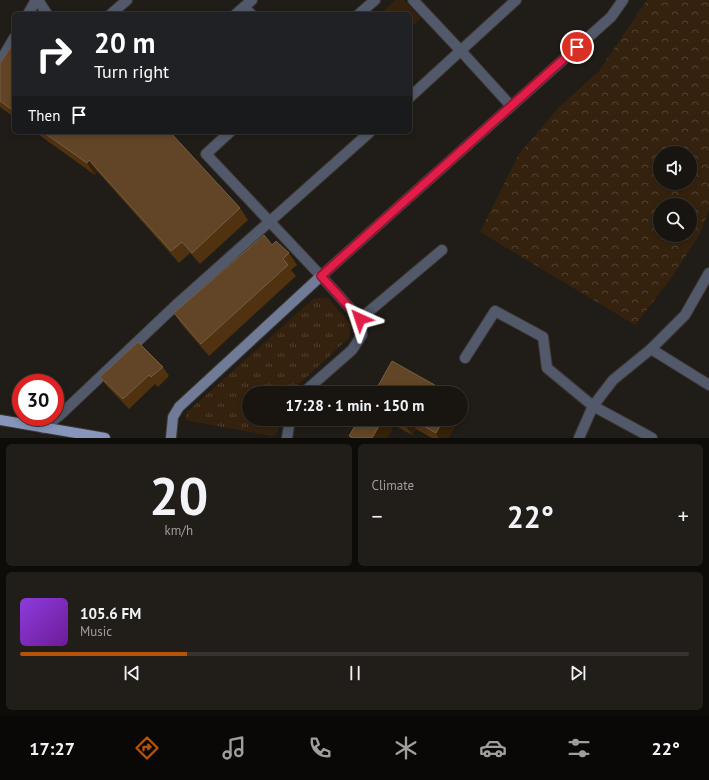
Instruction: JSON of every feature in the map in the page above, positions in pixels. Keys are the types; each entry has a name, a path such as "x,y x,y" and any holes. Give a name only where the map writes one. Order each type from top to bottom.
{"main road":[{"path":"0,420 105,438"}],"street":[{"path":"29,12 37,0 45,12"},
{"path":"113,12 127,0"},
{"path":"361,12 375,0"},
{"path":"412,0 511,106"},
{"path":"412,95 516,0"},
{"path":"171,438 173,417 179,407 321,276 611,17 623,0"},
{"path":"240,12 249,7"},
{"path":"0,62 12,41"},
{"path":"228,134 206,154 360,319 362,335 352,350 311,386"},
{"path":"44,428 59,416 176,305 368,134"},
{"path":"360,319 442,250"},
{"path":"579,438 593,406 613,380 651,349 685,315 709,274"},
{"path":"465,358 495,311 543,337 547,368 593,406 652,438"},
{"path":"651,349 709,385"},
{"path":"287,438 289,426"}],"green space":[{"path":"395,0 404,0 421,18 412,27 412,12 382,12"},
{"path":"647,0 709,0 709,209 697,239 697,198 653,198 653,242 695,242 672,277 635,325 480,232 519,154 559,107 599,71"},
{"path":"327,297 351,325 349,338 297,386 242,386 242,426 279,426 278,432 272,436 185,420 187,412 313,299"}],"building":[{"path":"12,46 12,110 0,101 0,63"},
{"path":"46,134 172,134 240,208 192,253 182,242 171,251 89,160 87,163"},
{"path":"264,235 272,245 276,241 289,253 283,259 288,265 201,344 174,313"},
{"path":"138,342 163,367 151,377 149,375 123,399 100,377"},
{"path":"392,361 437,386 378,386"},
{"path":"355,426 379,426 372,438 353,438 349,436"},
{"path":"424,426 440,426 436,433"}],"route":[{"path":"360,319 321,276 577,47"}]}
